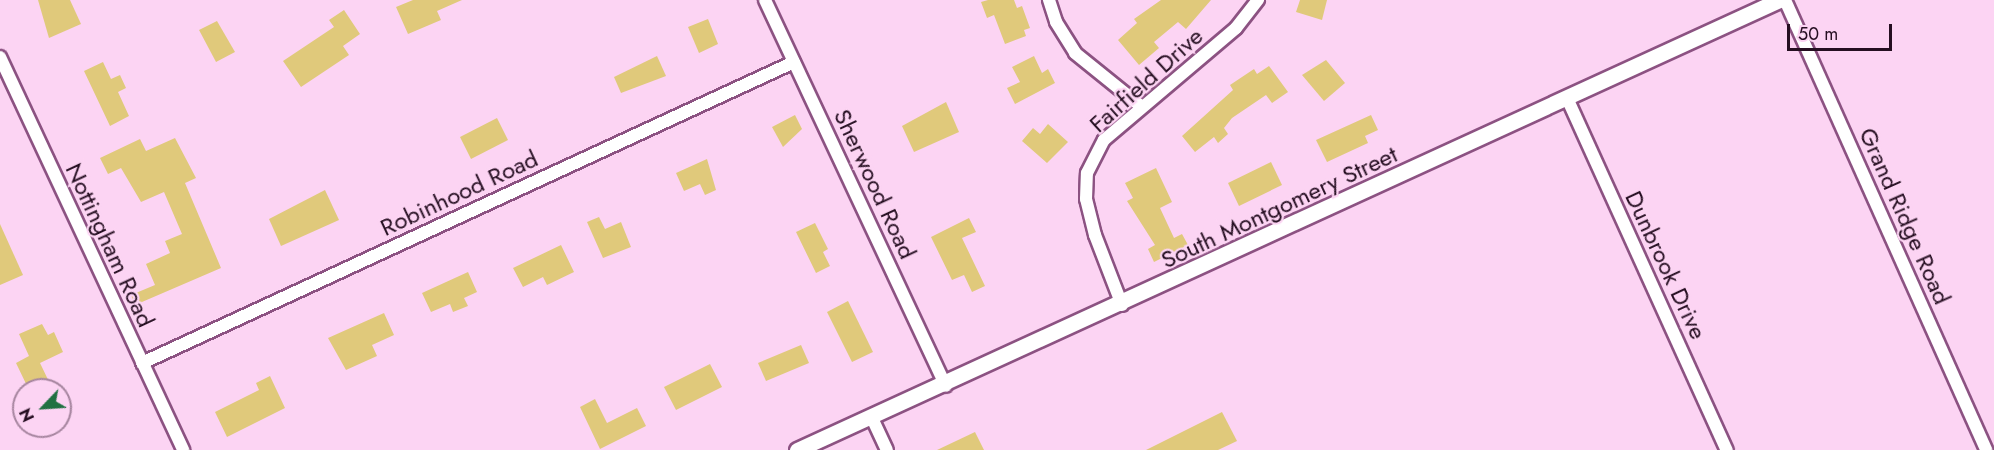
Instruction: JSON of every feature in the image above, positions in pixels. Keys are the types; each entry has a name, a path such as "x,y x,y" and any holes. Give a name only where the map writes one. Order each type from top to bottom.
{"street":[{"name":"Sherwood Road","path":"765,0 946,386"},
{"path":"1049,0 1056,22 1075,53 1142,107"},
{"name":"Fairfield Drive","path":"1122,304 1095,235 1086,199 1087,173 1104,140 1236,28 1258,0"},
{"name":"South Montgomery Street","path":"797,450 946,386 1779,0"},
{"name":"Grand Ridge Road","path":"1785,0 1986,450"},
{"name":"Nottingham Road","path":"0,57 183,450"},
{"name":"Robinhood Road","path":"142,363 794,62"},
{"name":"Dunbrook Drive","path":"1567,98 1727,450"},
{"path":"872,418 887,450"}],"building":[{"path":"38,0 70,0 81,24 49,38"},
{"path":"413,0 462,0 437,11 441,20 408,34 396,7"},
{"path":"1014,0 1017,8 1022,6 1030,28 1024,30 1026,36 1005,44 994,15 987,18 981,2"},
{"path":"1161,0 1211,0 1186,29 1178,22 1154,42 1159,48 1139,65 1118,40 1137,23 1134,19"},
{"path":"1300,0 1327,0 1322,20 1296,12"},
{"path":"344,10 360,34 343,46 349,55 301,87 283,61 334,27 329,20"},
{"path":"708,19 718,44 699,53 688,27"},
{"path":"217,21 235,52 216,62 199,30"},
{"path":"657,56 666,76 621,93 614,77"},
{"path":"1034,56 1042,73 1048,69 1055,83 1015,104 1007,88 1020,82 1012,67"},
{"path":"1326,60 1345,83 1324,101 1302,75"},
{"path":"103,62 111,79 120,75 126,88 118,92 129,116 110,126 84,71"},
{"path":"1269,66 1288,92 1272,103 1266,95 1232,118 1224,128 1228,134 1218,143 1214,137 1195,152 1182,136 1233,90 1230,85 1254,69 1257,74"},
{"path":"946,102 959,132 914,152 902,126"},
{"path":"795,115 802,129 783,147 772,127"},
{"path":"1371,115 1378,130 1365,136 1368,143 1327,162 1316,140"},
{"path":"497,118 508,140 471,159 460,137"},
{"path":"1048,124 1068,142 1047,163 1022,141 1033,128 1040,134"},
{"path":"175,138 196,178 185,183 221,268 135,305 131,295 155,285 146,264 170,253 165,241 182,234 164,192 141,202 121,168 108,174 100,158 140,139 146,151"},
{"path":"707,159 716,190 705,195 700,184 684,191 676,173"},
{"path":"1271,162 1282,185 1239,206 1228,183"},
{"path":"1156,168 1172,202 1160,208 1174,238 1182,234 1188,245 1154,262 1148,249 1155,245 1127,201 1133,198 1125,183"},
{"path":"325,190 339,220 281,246 269,219"},
{"path":"599,217 605,229 621,222 631,247 603,258 587,222"},
{"path":"969,218 976,232 962,238 985,286 972,292 964,275 952,280 931,237"},
{"path":"815,223 828,249 823,252 830,266 816,273 796,232"},
{"path":"0,224 23,275 0,285"},
{"path":"561,245 574,272 547,285 543,277 523,287 513,268"},
{"path":"468,272 477,292 464,298 468,306 453,312 450,304 431,312 422,293"},
{"path":"848,301 873,352 852,362 827,312"},
{"path":"384,313 394,335 372,345 377,356 346,370 328,338"},
{"path":"42,324 48,335 54,332 63,352 40,363 47,378 23,378 16,363 29,356 19,334"},
{"path":"801,345 809,363 766,381 758,363"},
{"path":"710,364 722,387 676,410 664,387"},
{"path":"270,376 285,408 227,437 215,412 259,390 256,383"},
{"path":"595,399 607,423 637,408 646,426 600,449 580,407"},
{"path":"1222,412 1237,441 1218,450 1146,450"},
{"path":"975,432 984,450 937,450"}]}
